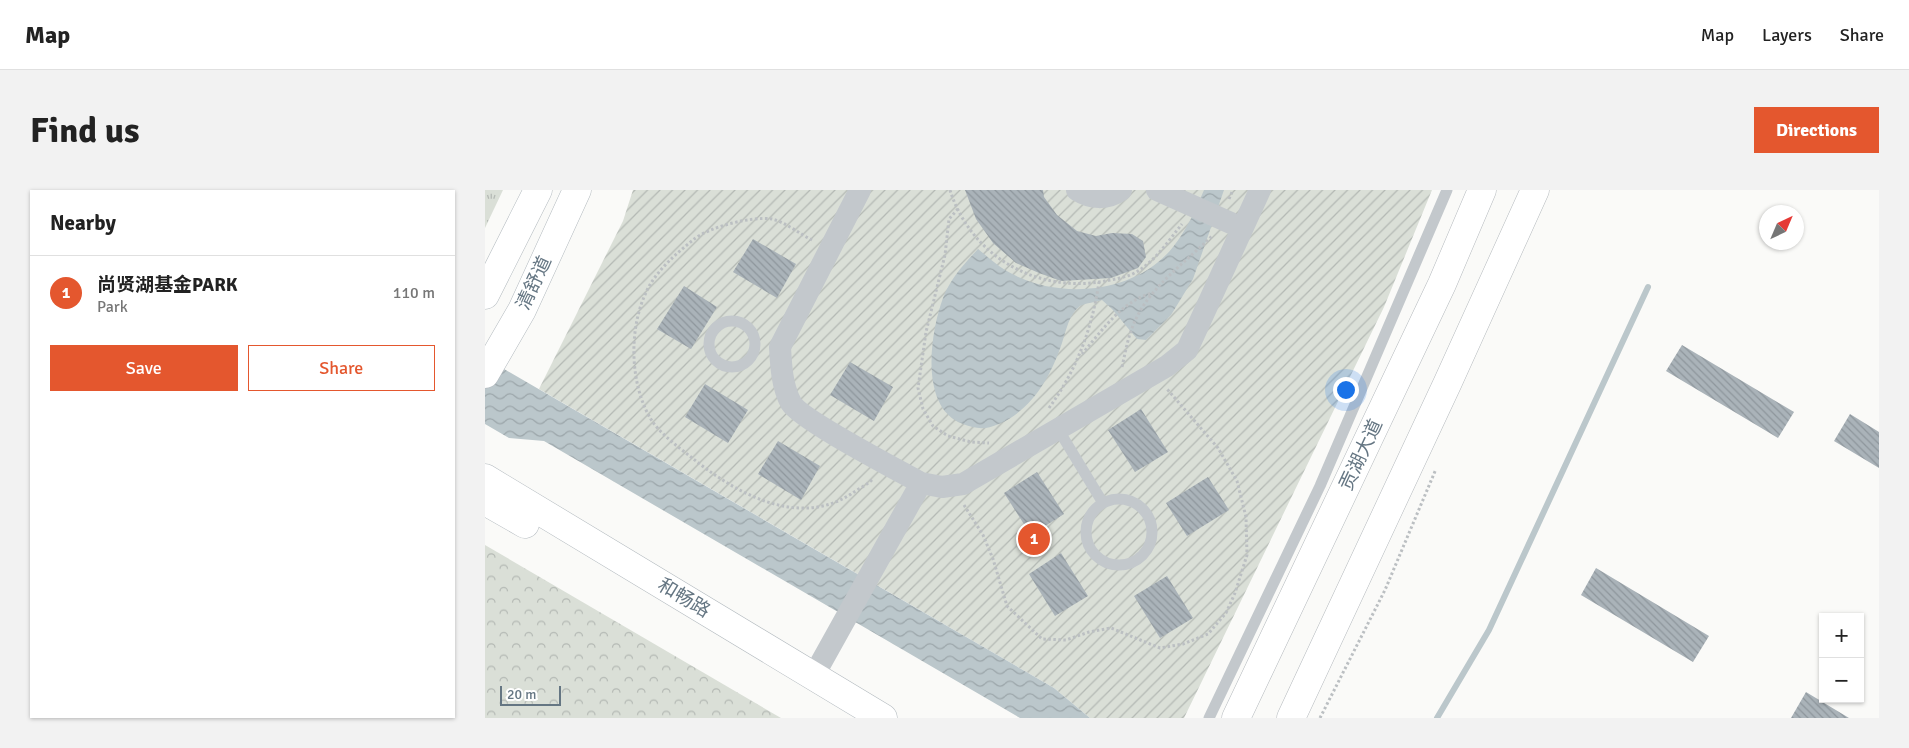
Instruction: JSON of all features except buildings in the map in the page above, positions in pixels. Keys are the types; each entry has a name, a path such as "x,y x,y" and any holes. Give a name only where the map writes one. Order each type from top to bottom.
{"street":[{"name":"清舒道","path":"485,295 538,190"},
{"name":"清舒道","path":"485,374 522,310 577,190"},
{"path":"860,190 829,250 767,346 781,374 792,404 808,418 921,483 941,488 963,484 1052,421 1153,374 1187,350 1260,190"},
{"path":"1077,190 1090,197 1103,197 1115,194 1121,190"},
{"path":"1157,190 1242,228"},
{"name":"贡湖大道","path":"1236,718 1443,284 1482,190"},
{"path":"1291,718 1453,373 1535,190"},
{"name":"和畅路","path":"485,478 883,718"},
{"path":"813,677 921,483"},
{"name":"和畅路","path":"485,501 860,718"}],"lane":[{"name":"贡湖大道","path":"1209,718 1320,486 1447,190"},
{"path":"738,322 767,346 743,364 728,366 715,360 709,347 709,339 712,332 723,323 738,322"},
{"path":"1052,421 1103,503"},
{"path":"1113,499 1135,502 1150,519 1153,530 1152,541 1140,559 1130,564 1119,566 1099,559 1091,550 1086,530 1094,510 1103,503 1113,499"}],"path":[{"path":"950,190 966,224 987,249 1013,268 1059,284 1099,282 1137,272 1150,262 1185,220 1192,206"},
{"path":"958,209 949,219 945,255 926,332 918,388 923,409 933,426 948,436 971,442 992,443"},
{"path":"829,250 772,219 752,220 727,225 698,236 672,257 651,283 641,307 634,340 635,368 641,397 652,422 710,472 753,496 788,508 815,508 844,498 871,481 885,462"},
{"path":"1128,338 1138,315 1153,293 1215,233"},
{"path":"1052,421 1080,357 1095,310 1099,282"},
{"path":"1080,357 1114,317 1134,301 1153,293"},
{"path":"963,484 964,508 983,535 993,559 1007,606 1026,626 1042,639 1066,640 1089,632 1111,628 1160,648 1183,644 1208,634 1226,613 1235,593 1247,555 1246,517 1237,481 1218,448 1153,374"}],"green space":[{"path":"485,190 503,190 485,228"},
{"path":"633,190 1432,190 1384,307 1184,718 1090,718 1054,688 539,389 623,221"},
{"path":"485,545 781,718 485,718"}],"water":[{"path":"1204,190 1224,190 1193,279 1171,315 1146,340 1137,339 1102,300 1082,305 1076,309 1071,318 1058,355 1046,379 1022,410 999,424 985,428 968,426 949,415 939,402 934,386 932,349 934,330 949,284 978,249 1005,270 1025,280 1047,286 1071,289 1117,284 1138,275 1157,263 1173,247 1186,227"},
{"path":"485,358 1054,688 1090,718 1020,718 544,441 509,438 485,424"}],"waterway":[{"path":"1437,718 1489,630 1648,287"}],"place":[{"name":"尚贤湖基金PARK","path":"1034,539"}]}
